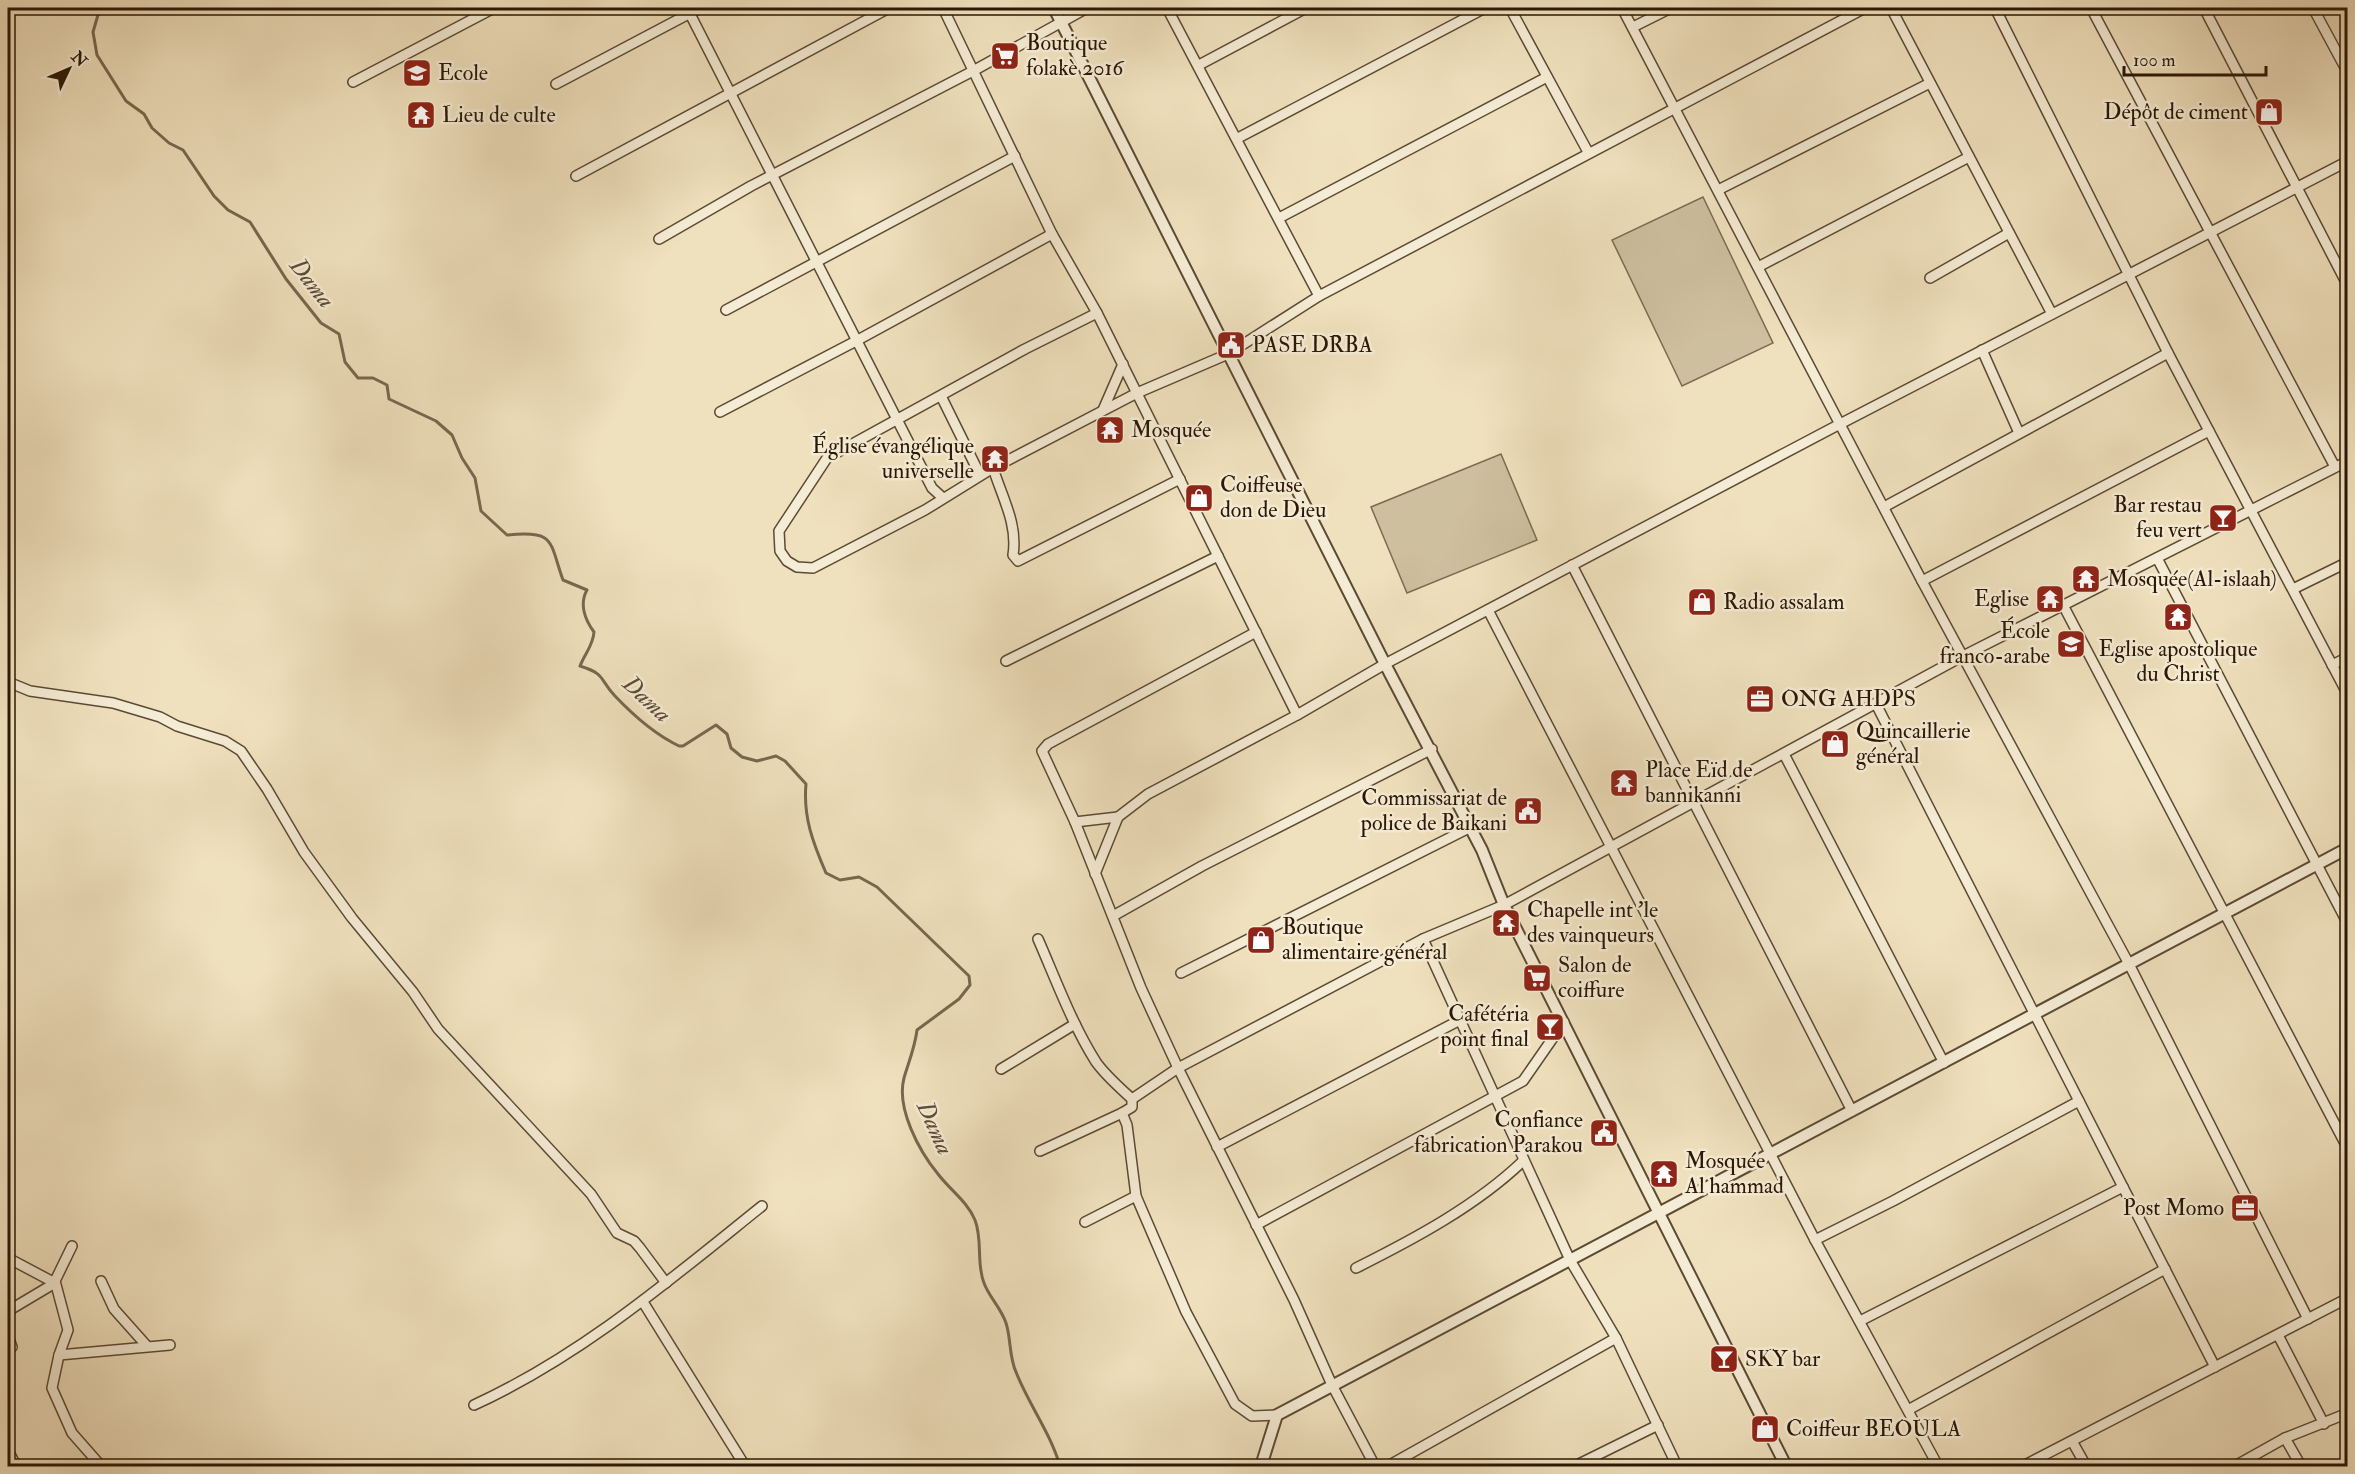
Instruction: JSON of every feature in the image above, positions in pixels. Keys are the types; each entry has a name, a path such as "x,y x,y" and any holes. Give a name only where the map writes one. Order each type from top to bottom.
{"street":[{"path":"353,82 494,8"},
{"path":"556,84 688,10 700,8"},
{"path":"576,176 889,8"},
{"path":"943,8 1052,234 1097,313 1298,716"},
{"path":"1054,8 1385,664 1432,749 1471,827 1504,905 1786,1467"},
{"path":"659,239 1087,8"},
{"path":"1167,8 1238,138 1319,296"},
{"path":"1199,65 1306,8"},
{"path":"1238,138 1485,8"},
{"path":"1510,8 1588,152"},
{"path":"1622,8 1922,581 2129,964 2308,1318"},
{"path":"1633,27 1671,8"},
{"path":"1097,313 1024,349 827,458 820,465 778,531 780,551 787,561 797,567 813,568 1103,410 1228,354 1319,296 1864,8"},
{"path":"1891,8 2052,314"},
{"path":"1995,8 2168,353 2348,695"},
{"path":"2091,8 2335,467"},
{"path":"2204,8 2348,286"},
{"path":"2313,8 2348,73"},
{"path":"688,10 932,488 943,498"},
{"path":"1279,218 1547,77"},
{"path":"1718,190 1930,83"},
{"path":"726,310 1015,156"},
{"path":"1758,267 1970,157"},
{"path":"1095,874 1118,818 1148,794 1298,716 1385,664 1572,565 2348,161"},
{"path":"1930,278 2009,233"},
{"path":"720,412 856,342 1052,234"},
{"path":"1983,350 2019,433"},
{"path":"1884,507 2168,353"},
{"path":"1103,410 1123,364"},
{"path":"941,396 981,475"},
{"path":"1922,581 2210,431"},
{"path":"1132,1099 1178,1068 1423,939 1504,905 1963,657 2348,461"},
{"path":"993,468 1012,521 1015,540 1013,555 1018,561 1180,479"},
{"path":"1006,661 1218,556"},
{"path":"2157,558 2348,924"},
{"path":"2293,590 2348,562"},
{"path":"1572,565 1852,1111"},
{"path":"2063,605 2348,1149"},
{"path":"1488,610 1770,1155 1938,1467"},
{"path":"1256,632 1043,747 1042,751 1075,822 1178,1068 1294,1300 1332,1385 1375,1467"},
{"path":"2331,665 2348,657"},
{"path":"8,682 30,691 113,703 160,717 177,726 225,741 241,752 267,789 304,852 352,918 413,992 438,1029 591,1194 616,1233 634,1241 666,1283"},
{"path":"1876,704 2215,1367"},
{"path":"1113,916 1202,866 1432,749"},
{"path":"1784,754 1944,1063"},
{"path":"1075,822 1118,818"},
{"path":"1181,972 1471,827"},
{"path":"1122,1113 1127,1125 1136,1196 1186,1312 1235,1404 1252,1416 1277,1415 2348,848"},
{"path":"1038,939 1075,1024 1097,1062 1114,1084 1132,1099"},
{"path":"1423,939 1570,1260 1616,1338 1677,1467"},
{"path":"1217,1147 1460,1020"},
{"path":"1256,1225 1523,1081 1544,1054 1564,1022"},
{"path":"1000,1069 1075,1024"},
{"path":"1040,1151 1122,1113 1132,1107 1132,1099"},
{"path":"1815,1240 1893,1201 2079,1101"},
{"path":"1356,1268 1400,1245 1489,1190 1523,1161"},
{"path":"1860,1321 2124,1187"},
{"path":"1085,1222 1136,1196"},
{"path":"474,1405 513,1387 643,1302 762,1206"},
{"path":"8,1311 55,1283 72,1246"},
{"path":"8,1258 55,1283 68,1330 58,1355 52,1388 72,1433 100,1467"},
{"path":"1908,1410 2165,1269"},
{"path":"100,1281 114,1309 146,1345"},
{"path":"2023,1467 2348,1298"},
{"path":"643,1302 745,1467"},
{"path":"2278,1335 2324,1424"},
{"path":"8,1336 12,1347 8,1349"},
{"path":"1388,1467 1616,1338"},
{"path":"58,1355 146,1345 170,1345"},
{"path":"2235,1467 2285,1438 2348,1413"},
{"path":"1261,1467 1277,1415"},
{"path":"1575,1467 1658,1425"},
{"path":"2285,1438 2301,1467"},
{"path":"2072,1441 2086,1467"},
{"path":"8,1450 16,1467"}],"shaded area":[{"path":"1703,197 1773,343 1682,386 1612,240"},
{"path":"1501,454 1537,540 1407,593 1371,507"}],"waterway":[{"name":"Dama","path":"100,8 93,32 97,55 126,101 144,114 152,128 169,143 183,150 214,196 228,210 250,222 286,279 321,323 339,334 345,362 358,378 373,378 387,385 389,399 436,421 452,435 462,458 475,478 481,511 507,535 534,534 543,537 552,547 563,580 587,590 583,606 594,632 580,666 598,675 615,696 637,717 661,736 679,746 683,746 716,725 727,734 731,748 742,757 757,761 776,756 785,761 806,784 806,808 810,830 826,873 840,880 859,877 877,887 969,976 970,985 959,999 917,1030 904,1078 903,1102 911,1129 924,1154 943,1180 968,1207 975,1220 979,1236 980,1268 984,1283 1004,1318 1014,1366 1051,1442 1060,1466"}],"place":[{"name":"Boutique folakè 2016","path":"1005,56"},
{"name":"Ecole","path":"417,73"},
{"name":"Dépôt de ciment","path":"2269,112"},
{"name":"Lieu de culte","path":"421,115"},
{"name":"PASE DRBA","path":"1231,345"},
{"name":"Mosquée","path":"1110,430"},
{"name":"Église évangélique universelle","path":"995,459"},
{"name":"Coiffeuse don de Dieu","path":"1199,498"},
{"name":"Bar restau feu vert","path":"2223,518"},
{"name":"Mosquée(Al-islaah)","path":"2086,579"},
{"name":"Eglise","path":"2050,599"},
{"name":"Radio assalam","path":"1702,602"},
{"name":"Eglise apostolique du Christ","path":"2178,617"},
{"name":"École franco-arabe","path":"2071,644"},
{"name":"ONG AHDPS","path":"1760,699"},
{"name":"Quincaillerie général","path":"1835,744"},
{"name":"Place Eïd de bannikanni","path":"1624,783"},
{"name":"Commissariat de police de Baikani","path":"1528,811"},
{"name":"Chapelle int 'le des vainqueurs","path":"1506,923"},
{"name":"Boutique alimentaire général","path":"1261,940"},
{"name":"Salon de coiffure","path":"1537,978"},
{"name":"Cafétéria point final","path":"1550,1027"},
{"name":"Confiance fabrication Parakou","path":"1604,1133"},
{"name":"Mosquée Al hammad","path":"1664,1174"},
{"name":"Post Momo","path":"2245,1208"},
{"name":"SKY bar","path":"1724,1359"},
{"name":"Coiffeur BEOULA","path":"1765,1429"}]}
